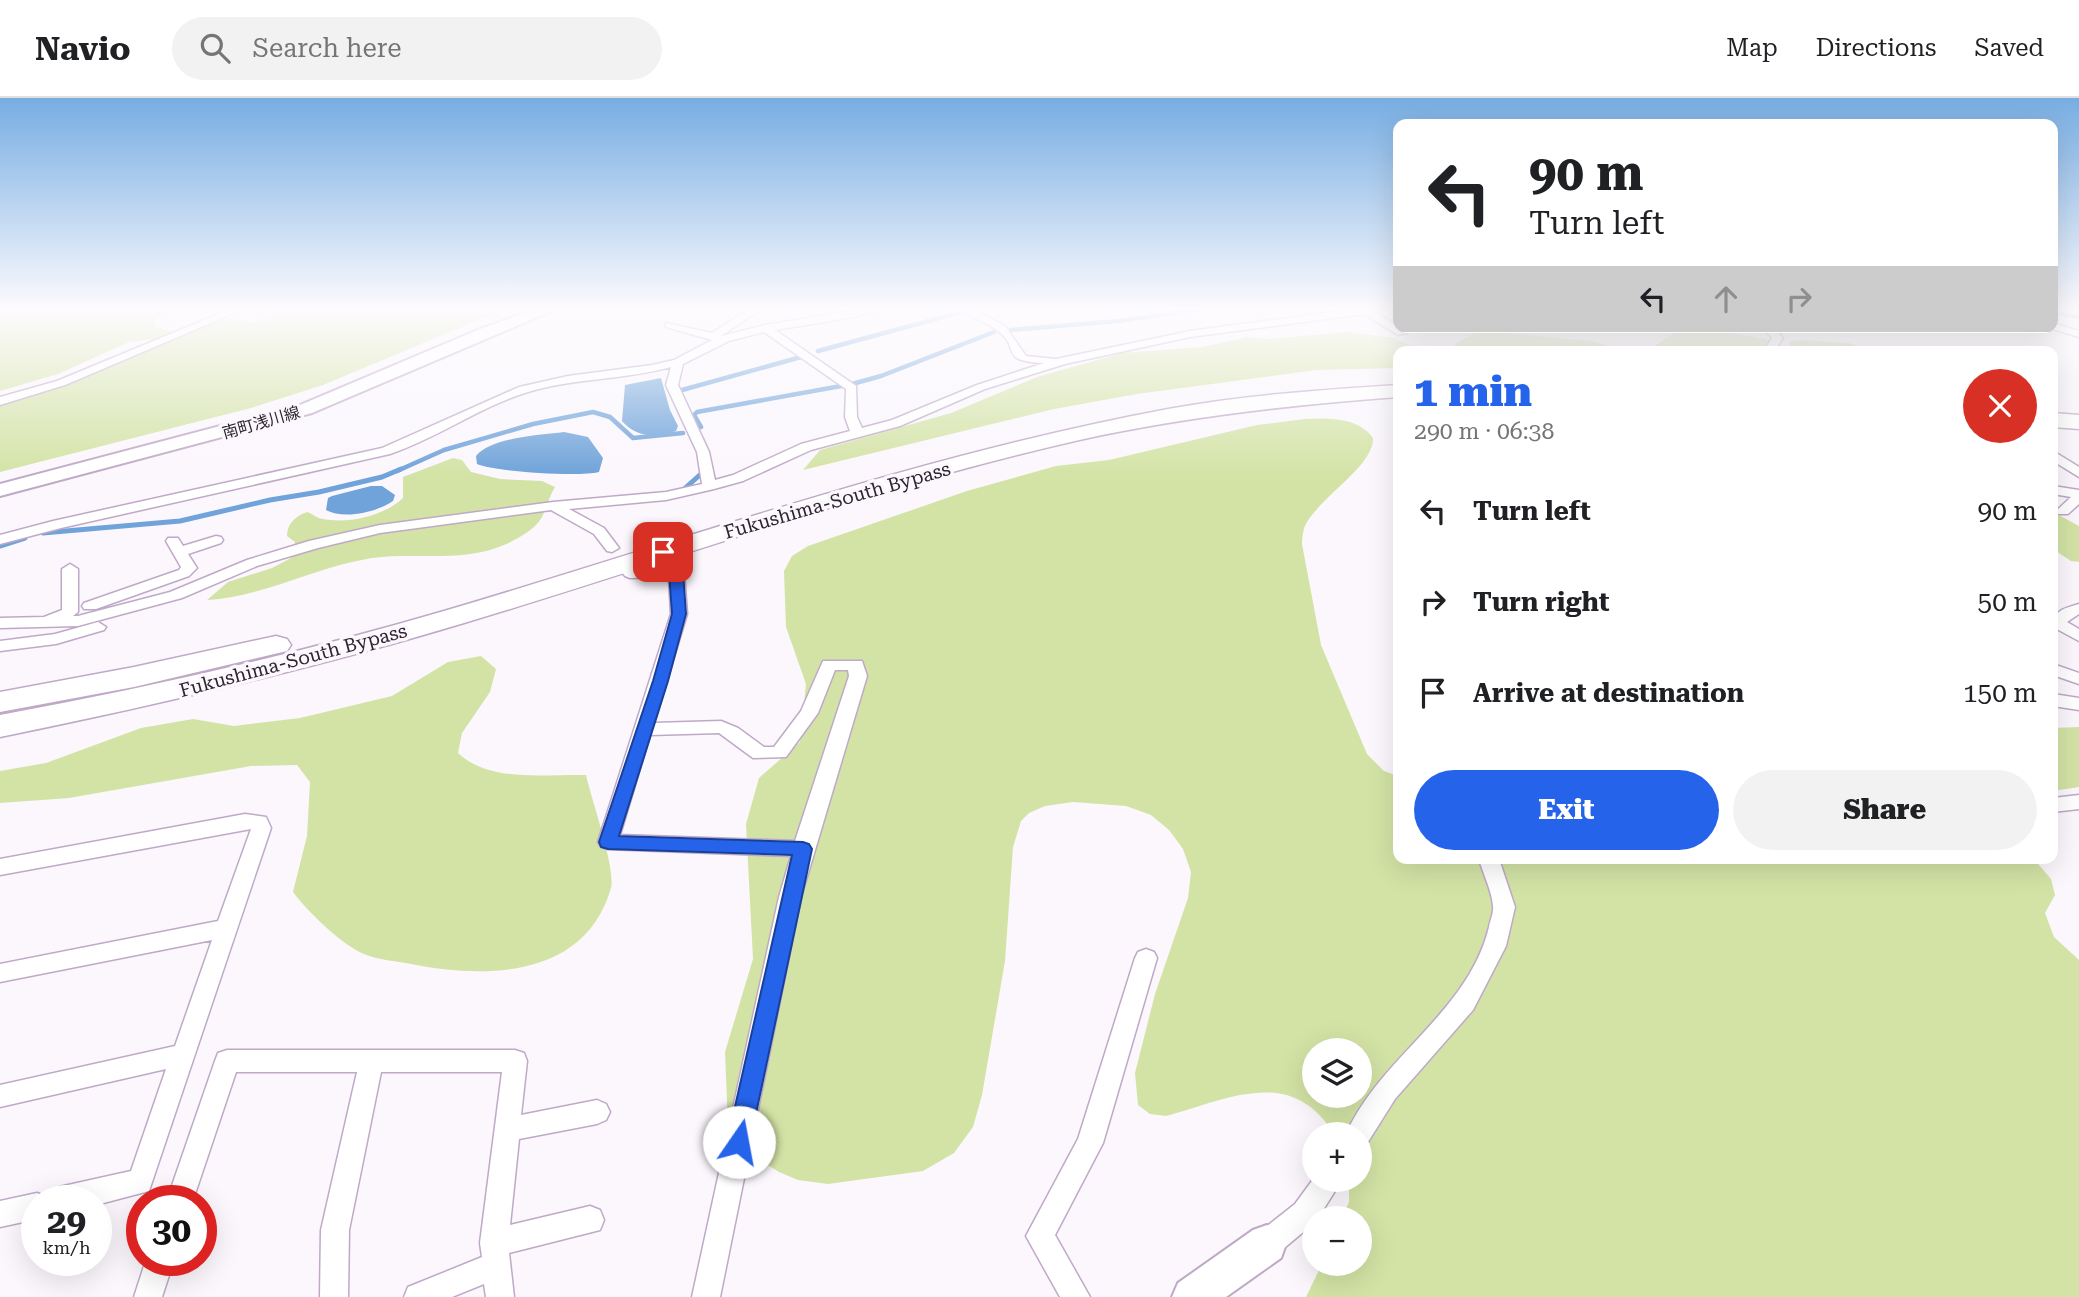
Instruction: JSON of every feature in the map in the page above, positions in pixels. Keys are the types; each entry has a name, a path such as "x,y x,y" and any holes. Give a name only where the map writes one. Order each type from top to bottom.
{"highway":[{"name":"Fukushima-South Bypass","path":"0,726 223,681 450,619 618,556 939,449 1073,417 1210,392 1293,383 1393,377"},
{"name":"Fukushima-South Bypass","path":"0,702 134,677 281,644 618,556 669,562 919,475 1020,447 1226,407 1393,391"},
{"path":"2058,410 2079,412"},
{"path":"2058,420 2079,422"}],"street":[{"path":"0,401 61,383 107,364"},
{"name":"南町浅川線","path":"0,490 306,409 411,364"},
{"path":"0,540 385,451 404,445 472,410 535,387 580,377 632,373 670,364"},
{"path":"677,364 672,385 703,452 709,486"},
{"path":"820,364 852,388 851,417 857,433"},
{"path":"0,623 78,621 176,595 252,563 314,544 434,521 552,506 666,496 709,486 738,478 806,446 896,423 981,387 1053,364"},
{"path":"2058,458 2079,473"},
{"path":"2058,491 2079,496"},
{"path":"2063,511 2079,496"},
{"path":"552,506 598,531 618,556"},
{"path":"29,547 36,530"},
{"path":"44,622 184,573 189,568 176,546 216,540"},
{"path":"669,562 677,624 608,842 803,849"},
{"path":"70,569 70,612"},
{"path":"0,646 56,639 89,630 164,603 176,595"},
{"path":"2079,609 2063,615 2058,623 2079,636"},
{"path":"645,729 721,727 733,732 760,754 779,753 809,713 829,665 856,665 858,676 854,693 803,849 706,1297"},
{"path":"2058,671 2079,679"},
{"path":"2058,701 2079,704"},
{"path":"2058,804 2079,802"},
{"path":"0,867 245,821 259,822 261,828 140,1182 112,1188"},
{"path":"1367,1122 1386,1091 1465,1003 1495,946 1504,907 1491,864"},
{"path":"0,973 226,928"},
{"path":"1076,1297 1040,1236 1090,1143 1146,958"},
{"path":"0,1096 182,1055"},
{"path":"185,1185 227,1061 515,1061 495,1254 500,1297"},
{"path":"334,1297 335,1230 371,1062"},
{"path":"508,1129 597,1112"},
{"path":"1192,1297 1267,1244 1305,1213 1320,1192"},
{"path":"0,1214 21,1209"},
{"path":"418,1297 495,1254 590,1220"},
{"path":"148,1297 155,1276"}],"green space":[{"path":"0,364 80,364 58,374 0,391"},
{"path":"373,364 323,385 251,408 0,472 0,402 111,365"},
{"path":"1083,364 1393,364 1393,368 1316,370 1137,394 1054,409 803,470 820,450 951,413 1037,377"},
{"path":"1305,419 1351,422 1367,431 1373,438 1371,449 1355,472 1310,517 1304,528 1302,544 1321,645 1367,754 1384,771 1393,774 1393,864 2038,864 2051,879 2055,895 2045,913 2054,937 2079,960 2079,1297 1306,1297 1316,1276 1372,1276 1372,1206 1347,1206 1349,1192 1372,1192 1372,1122 1324,1122 1310,1108 1372,1108 1372,1038 1302,1038 1302,1103 1279,1094 1258,1093 1236,1096 1166,1116 1150,1114 1138,1105 1135,1073 1155,994 1188,898 1191,872 1183,849 1169,830 1151,815 1126,806 1073,802 1045,806 1029,813 1021,821 1013,847 1005,961 982,1095 973,1127 954,1153 923,1171 828,1184 798,1180 779,1172 749,1153 728,1126 725,1052 753,959 746,824 759,778 800,742 806,684 786,627 784,571 792,556 808,546 967,491 1056,466 1109,460 1257,425"},
{"path":"453,458 462,460 471,472 500,479 542,481 555,487 539,522 520,537 504,545 472,554 372,558 250,593 207,600 228,582 272,568 291,558 295,542 287,536 287,531 299,516 307,512 321,518 344,520 376,514 403,498 403,477"},
{"path":"2058,515 2079,526 2079,562 2071,561 2058,552"},
{"path":"481,656 496,669 490,692 462,733 458,753 471,763 501,773 535,776 586,775 610,866 611,888 598,918 579,940 556,956 530,965 471,971 387,960 355,950 316,918 293,892 307,836 310,782 297,765 251,766 69,798 0,803 0,771 46,763 141,728 193,719 234,726 300,718 392,696 448,662"},
{"path":"2079,727 2079,787 2058,790 2058,728"}],"water":[{"path":"661,378 670,410 678,426 676,431 647,435 634,431 622,421 625,385"},
{"path":"564,432 588,437 603,458 599,472 538,473 477,464 476,456 493,445 517,438"},
{"path":"371,486 382,486 395,495 393,501 360,513 342,514 326,510 328,498"}],"waterway":[{"path":"682,390 776,364"},
{"path":"852,384 912,364"},
{"path":"701,427 694,415 697,412 841,386"},
{"path":"397,471 444,450 533,424 593,412 610,417 633,438 683,433"},
{"path":"43,533 180,521 270,500 319,492 382,477 401,469"},
{"path":"683,490 702,473"},
{"path":"0,546 25,538"}],"route":[{"path":"663,552 676,572 679,614 608,842 803,849 790,897 739,1142"}]}
